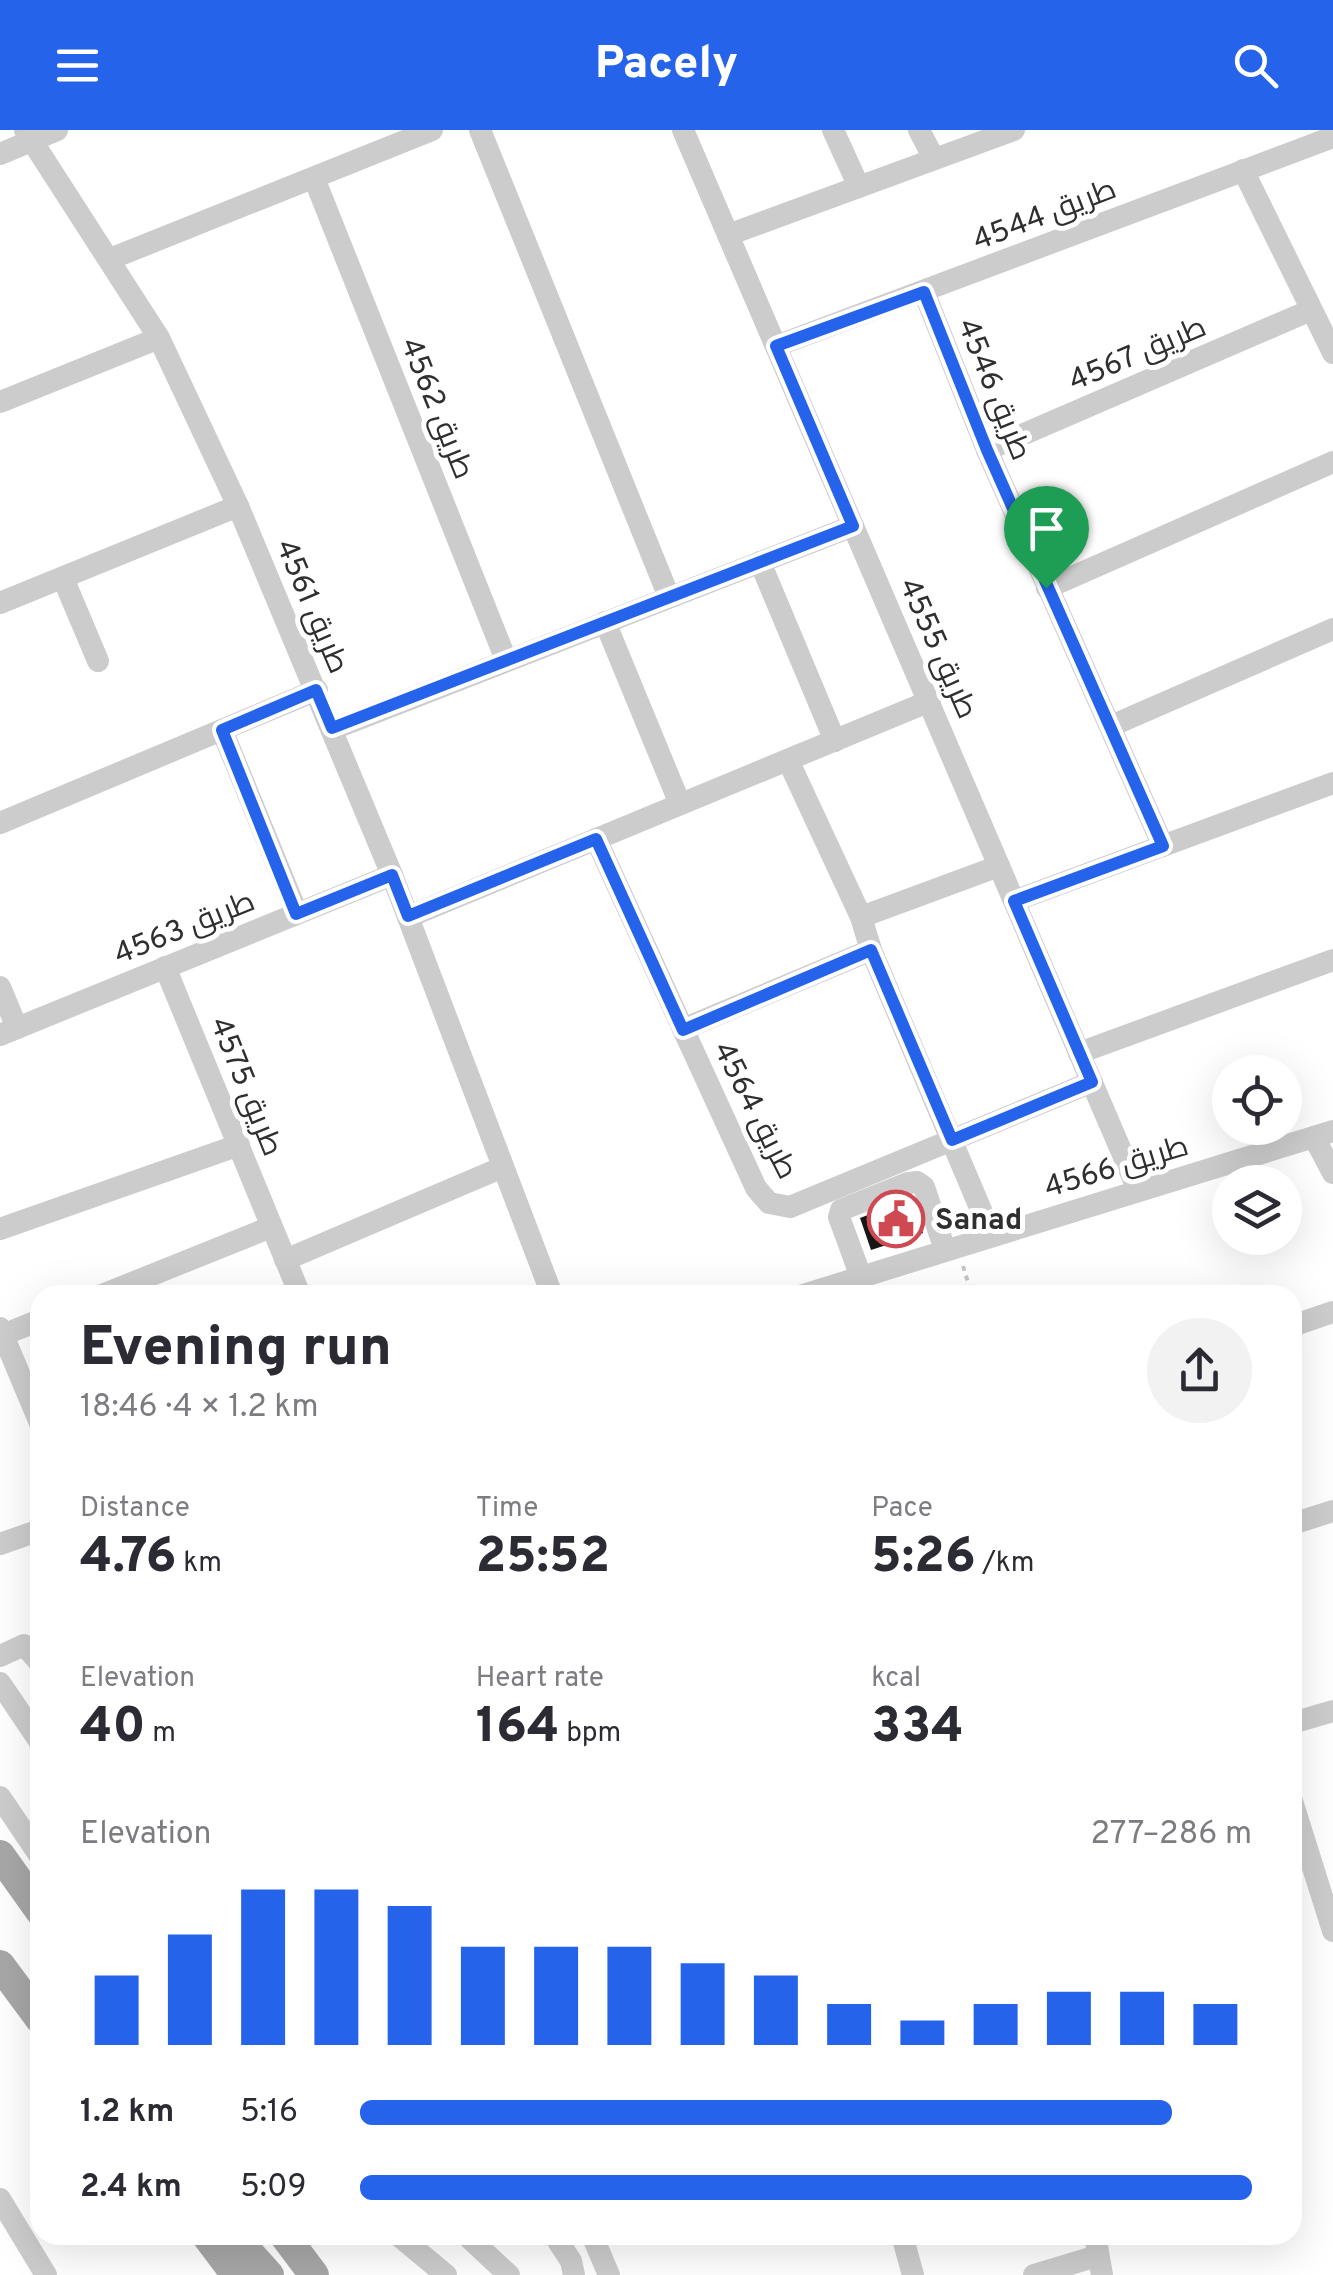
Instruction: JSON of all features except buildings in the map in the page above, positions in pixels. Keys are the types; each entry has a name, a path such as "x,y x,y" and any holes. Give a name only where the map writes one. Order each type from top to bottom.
{"main road":[{"path":"0,1854 30,1897"},
{"path":"0,1965 30,2006"},
{"path":"214,2245 236,2275"},
{"path":"242,2245 269,2275"},
{"path":"292,2245 314,2275"}],"street":[{"path":"0,154 27,136 57,130"},
{"path":"110,259 432,130"},
{"path":"480,130 670,596"},
{"name":"طريق 4555","path":"683,130 1138,1190"},
{"path":"833,130 860,186"},
{"path":"919,130 934,160"},
{"path":"728,234 1002,132"},
{"name":"طريق 4561","path":"27,136 158,338 238,506 392,875 548,1285"},
{"name":"طريق 4544","path":"776,346 1333,138"},
{"path":"1243,170 1333,353"},
{"name":"طريق 4562","path":"314,178 506,660"},
{"name":"طريق 4546","path":"924,292 1046,588 1163,846"},
{"name":"طريق 4567","path":"987,450 1312,310"},
{"path":"0,402 158,338"},
{"path":"1046,588 1333,462"},
{"path":"0,604 238,506"},
{"path":"332,728 853,526"},
{"path":"760,562 835,741"},
{"path":"64,578 98,662"},
{"path":"605,622 680,804"},
{"path":"1111,726 1333,629"},
{"path":"0,822 316,690"},
{"path":"408,916 930,701"},
{"path":"222,730 296,914"},
{"path":"788,760 862,916 871,950 992,1236"},
{"path":"1014,901 1333,783"},
{"name":"طريق 4564","path":"596,839 759,1194 776,1206 790,1207 1092,1082"},
{"path":"862,916 999,866"},
{"name":"طريق 4563","path":"9,1032 392,875"},
{"name":"طريق 4564","path":"683,1030 871,950"},
{"path":"1079,1053 1333,960"},
{"name":"طريق 4575","path":"166,967 296,1285"},
{"path":"0,987 9,1032"},
{"path":"1324,1134 1333,1173"},
{"name":"طريق 4566","path":"835,1285 1324,1134"},
{"path":"0,1229 239,1144"},
{"path":"285,1260 503,1167"},
{"path":"861,1277 839,1218 841,1210 908,1182 924,1187 951,1248"},
{"path":"127,1285 272,1228"},
{"path":"1302,1323 1333,1312"},
{"path":"30,1323 1,1333 30,1400"},
{"path":"1302,1521 1333,1511"},
{"path":"0,1544 30,1534"},
{"path":"0,1656 24,1645 30,1652"},
{"path":"0,1683 30,1727"},
{"path":"1302,1719 1333,1711"},
{"path":"0,1796 30,1841"},
{"path":"1302,1833 1333,1931"},
{"path":"0,2199 46,2275"},
{"path":"410,2245 446,2275"},
{"path":"484,2245 509,2275"},
{"path":"561,2245 574,2275"},
{"path":"596,2245 609,2275"},
{"path":"905,2245 914,2275"},
{"path":"1034,2275 1098,2255"}],"path":[{"path":"951,1248 968,1285"}],"place":[{"name":"Sanad","path":"896,1219"}],"route":[{"path":"924,292 1046,588 1163,846 1014,901 1092,1082 952,1140 871,950 683,1030 596,839 408,916 392,875 296,914 222,730 316,690 332,728 853,526 776,346 924,292"}]}
